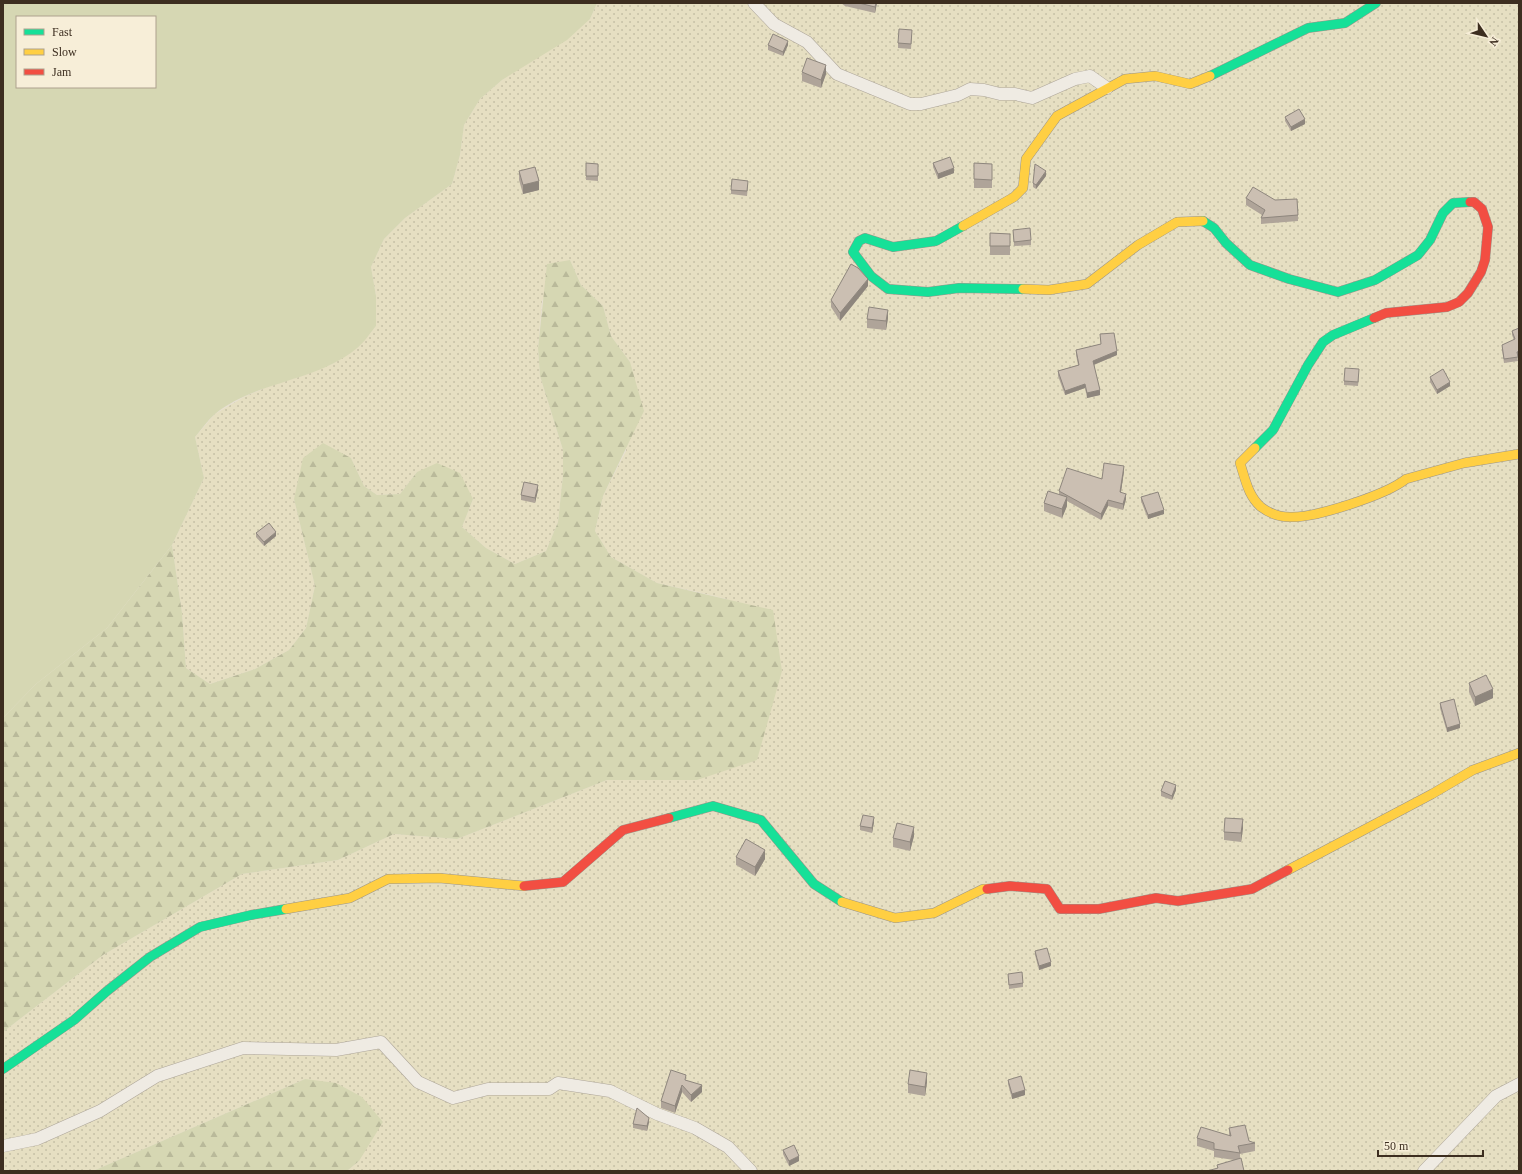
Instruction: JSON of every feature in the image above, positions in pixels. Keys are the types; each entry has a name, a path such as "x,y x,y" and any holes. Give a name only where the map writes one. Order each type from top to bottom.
{"street":[{"path":"754,3 774,24 807,42 837,74 910,104 922,104 958,95 970,89 984,90 1000,94 1015,94 1032,98 1076,79 1090,76 1107,88"},
{"path":"1376,3 1345,23 1308,28 1198,82 1190,84 1155,76 1132,77 1125,79 1057,116 1026,159 1023,188 1014,197 936,241 893,247 865,238 859,241 853,252 871,276 888,289 928,292 959,288 1049,290 1087,284 1138,245 1177,222 1200,220 1205,221 1214,228 1226,243 1250,265 1289,279 1338,292 1375,280 1418,255 1430,240 1443,213 1453,203 1474,202 1482,209 1488,227 1485,260 1481,272 1468,293 1459,302 1447,307 1386,313 1333,335 1323,342 1308,365 1273,430 1240,463 1251,497 1258,505 1268,511 1291,517 1327,511 1393,488 1404,483 1406,479 1464,463 1519,454"},
{"path":"3,1069 74,1020 107,991 150,957 200,927 251,915 350,898 388,879 439,878 523,886 563,882 623,830 713,806 761,820 814,884 841,902 895,918 934,913 983,889 1010,886 1047,889 1060,909 1099,909 1156,898 1178,901 1252,889 1432,794 1473,770 1519,753"},
{"path":"3,1146 37,1139 100,1111 157,1076 243,1048 336,1050 381,1042 418,1082 453,1098 488,1089 549,1088 558,1084 610,1091 657,1114 695,1128 728,1147 751,1171"},
{"path":"1424,1171 1496,1096 1519,1084"}],"shaded area":[{"path":"597,3 1519,3 1519,1171 347,1171 359,1161 305,1079 93,1171 3,1171 3,1032 103,955 242,874 338,860 394,834 457,839 607,780 697,780 727,599 657,583 611,557 595,531 603,496 626,451 630,362 611,336 603,306 581,285 570,260 542,301 538,348 540,376 563,450 563,475 558,522 546,551 515,564 486,548 462,527 473,499 417,472 400,494 377,495 364,486 351,458 294,499 315,586 306,628 289,650 255,669 210,684 186,668 182,613 172,545 204,478 195,437 215,414 244,397 272,385 302,376 332,364 357,348 376,326 376,296 371,267 384,239 405,218 452,184 460,155 464,125 480,99 502,80 590,19"}],"green space":[{"path":"3,3 597,3 590,19 567,40 502,80 480,99 464,125 460,155 452,184 405,218 384,239 371,267 376,296 376,326 364,341 356,349 340,360 231,403 209,420 195,437 204,478 172,545 107,628 36,684 3,718"},
{"path":"570,260 581,285 603,306 611,336 630,362 644,411 603,496 595,531 611,557 657,583 773,610 782,671 757,760 697,780 607,780 457,839 394,834 338,860 242,874 103,955 3,1032 3,718 36,684 107,628 172,545 182,613 186,668 210,684 255,669 289,650 306,628 315,586 294,499 303,458 323,443 351,458 364,486 377,495 400,494 417,472 437,463 460,473 473,499 462,527 486,548 515,564 546,551 558,522 563,475 563,450 540,376 538,348 547,264"},
{"path":"305,1079 336,1083 362,1097 383,1122 359,1161 347,1171 93,1171"}],"building":[{"path":"859,3 876,3 875,7"},
{"path":"899,29 912,30 911,44 898,43"},
{"path":"773,34 788,41 783,52 768,45"},
{"path":"807,58 826,65 821,80 802,72"},
{"path":"1299,109 1305,119 1291,127 1285,117"},
{"path":"950,157 954,168 938,174 933,163"},
{"path":"586,163 598,164 598,176 586,176"},
{"path":"974,163 992,164 992,180 974,179"},
{"path":"1035,164 1046,171 1036,185 1033,183"},
{"path":"535,167 539,181 523,185 519,171"},
{"path":"732,179 748,181 747,191 731,190"},
{"path":"1253,187 1275,200 1297,199 1298,215 1261,218 1265,210 1246,198"},
{"path":"1030,228 1031,240 1014,242 1013,230"},
{"path":"990,233 1010,234 1010,246 990,246"},
{"path":"851,264 858,268 868,279 840,313 831,300"},
{"path":"869,307 888,310 886,321 867,319"},
{"path":"1519,328 1518,357 1504,359 1502,345 1515,339 1512,331"},
{"path":"1114,333 1117,351 1093,361 1100,390 1087,393 1085,384 1065,391 1058,371 1079,365 1076,350 1101,344 1100,334"},
{"path":"1345,368 1359,369 1358,382 1344,381"},
{"path":"1443,369 1450,382 1437,390 1430,377"},
{"path":"1104,463 1124,466 1120,492 1126,494 1123,504 1108,500 1101,514 1059,491 1067,468 1102,479"},
{"path":"524,482 538,485 535,498 521,495"},
{"path":"1048,491 1067,497 1062,509 1044,503"},
{"path":"1158,492 1164,510 1148,515 1141,497"},
{"path":"269,523 276,532 264,542 256,533"},
{"path":"1486,675 1493,689 1475,697 1469,683"},
{"path":"1454,699 1460,724 1447,728 1440,703"},
{"path":"1165,781 1176,785 1172,796 1161,791"},
{"path":"863,815 874,817 872,828 860,826"},
{"path":"1225,818 1243,819 1241,833 1224,832"},
{"path":"897,823 914,827 910,842 893,838"},
{"path":"746,839 765,850 755,867 736,857"},
{"path":"1047,948 1051,962 1039,966 1035,951"},
{"path":"1022,972 1023,983 1009,985 1008,974"},
{"path":"671,1070 686,1075 685,1080 702,1085 691,1095 682,1085 675,1106 661,1101"},
{"path":"910,1070 927,1073 925,1087 908,1084"},
{"path":"1021,1076 1025,1090 1012,1094 1008,1080"},
{"path":"637,1108 649,1118 647,1126 633,1124"},
{"path":"1245,1125 1249,1141 1255,1143 1238,1146 1240,1153 1214,1149 1214,1143 1197,1138 1201,1127 1231,1136 1229,1128"},
{"path":"794,1145 799,1156 789,1161 783,1150"},
{"path":"1241,1158 1244,1171 1207,1171 1218,1168 1217,1165"}],"traffic: fast":[{"path":"1210,76 1308,28 1345,23 1376,3"},
{"path":"1203,221 1214,228 1226,243 1250,265 1289,279 1338,292 1375,280 1418,255 1430,240 1443,213 1453,203 1470,202"},
{"path":"963,226 936,241 893,247 865,238 859,241 853,252 871,276 888,289 928,292 959,288 1023,289"},
{"path":"1255,448 1273,430 1308,365 1323,342 1333,335 1374,318"},
{"path":"669,818 713,806 761,820 814,884 842,902"},
{"path":"3,1069 74,1020 107,991 150,957 200,927 251,915 286,909"}],"traffic: slow":[{"path":"963,226 1014,197 1023,188 1026,159 1057,116 1125,79 1155,76 1190,84 1210,76"},
{"path":"1023,289 1049,290 1087,284 1138,245 1177,222 1203,221"},
{"path":"1255,448 1240,463 1245,481 1253,498 1261,507 1271,513 1286,517 1316,514 1332,510 1383,492 1406,479 1464,463 1519,454"},
{"path":"1288,870 1432,794 1473,770 1519,753"},
{"path":"286,909 350,898 388,879 439,878 524,886"},
{"path":"842,902 895,918 934,913 983,889 987,889"}],"traffic: jam":[{"path":"1374,318 1386,313 1447,307 1459,302 1468,293 1481,272 1485,260 1488,227 1482,209 1474,202 1470,202"},
{"path":"524,886 563,882 623,830 669,818"},
{"path":"987,889 1010,886 1047,889 1060,909 1099,909 1156,898 1178,901 1252,889 1288,870"}]}
